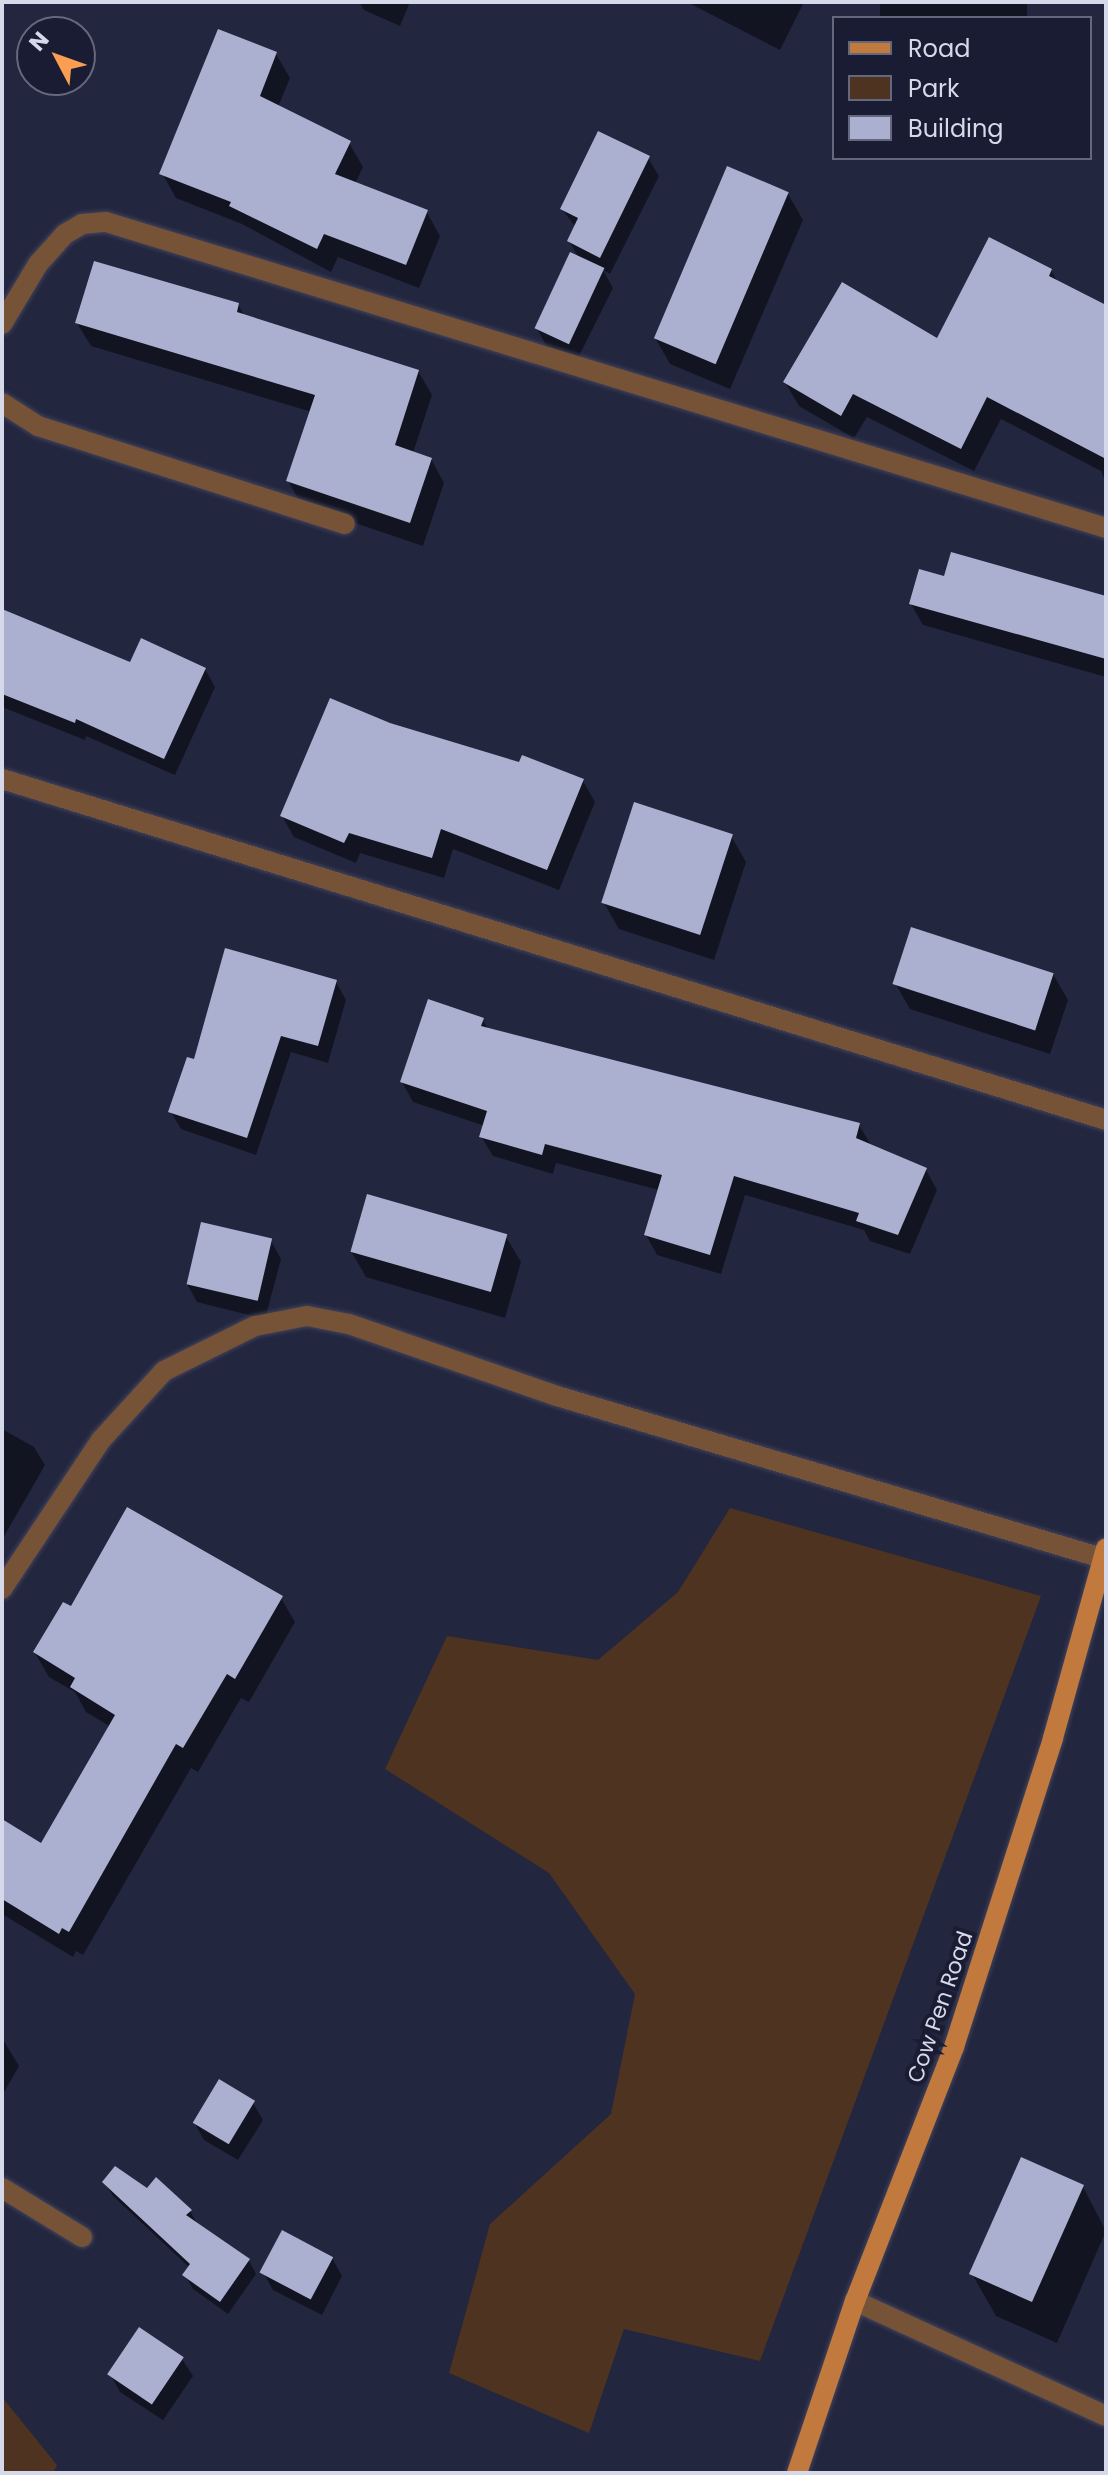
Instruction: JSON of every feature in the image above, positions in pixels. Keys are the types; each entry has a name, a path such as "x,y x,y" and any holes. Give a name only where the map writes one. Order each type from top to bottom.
{"main road":[{"name":"Cow Pen Road","path":"797,2473 855,2301 954,2047 1049,1752 1104,1553"}],"street":[{"path":"2,324 31,274 65,234 82,224 106,222 1106,528"},
{"path":"2,403 38,426 345,524"},
{"path":"2,779 1106,1120"},
{"path":"2,1589 101,1440 164,1371 255,1326 307,1316 349,1324 557,1396 1104,1553"},
{"path":"2,2188 82,2237"},
{"path":"855,2301 1106,2416"}],"green space":[{"path":"730,1508 1041,1596 760,2361 624,2329 589,2433 449,2373 490,2224 611,2114 635,1994 549,1873 385,1769 447,1636 598,1660 678,1592"},
{"path":"2,2397 57,2465 53,2473 2,2473"}],"building":[{"path":"218,29 277,52 260,96 351,141 335,174 428,210 406,265 324,234 317,249 229,206 231,202 159,174"},
{"path":"598,131 650,156 600,258 567,241 578,218 560,209"},
{"path":"727,166 789,192 716,364 654,338"},
{"path":"989,237 1052,269 1049,276 1106,305 1106,459 987,397 961,449 853,394 841,416 783,382 842,282 937,338"},
{"path":"570,252 604,268 569,344 535,328"},
{"path":"94,261 239,303 237,312 419,370 395,445 432,458 410,523 286,481 315,395 75,323"},
{"path":"951,552 1106,596 1106,659 909,604 919,569 944,576"},
{"path":"2,609 130,662 141,638 206,668 164,759 76,719 75,723 2,694"},
{"path":"330,698 390,723 519,762 522,755 584,779 547,870 441,829 432,858 349,833 344,843 280,816"},
{"path":"634,802 733,834 700,935 601,903"},
{"path":"911,927 1054,973 1035,1030 892,984"},
{"path":"225,948 337,980 318,1046 281,1036 247,1138 168,1112 187,1057 194,1059"},
{"path":"428,999 484,1018 481,1026 860,1123 856,1138 927,1168 898,1235 856,1221 859,1213 734,1176 710,1255 644,1235 662,1175 545,1144 542,1155 479,1137 487,1111 400,1082"},
{"path":"367,1194 507,1234 491,1292 350,1252"},
{"path":"201,1222 272,1238 258,1301 187,1284"},
{"path":"127,1507 283,1596 235,1679 227,1674 183,1748 176,1744 69,1932 62,1928 59,1934 2,1899 2,1819 41,1843 115,1715 70,1687 75,1678 33,1652 63,1602 71,1606"},
{"path":"219,2079 255,2101 229,2144 193,2123"},
{"path":"1021,2157 1084,2185 1032,2302 969,2274"},
{"path":"115,2166 147,2188 156,2177 192,2210 186,2215 250,2259 220,2302 182,2275 190,2264 102,2182"},
{"path":"282,2230 333,2257 311,2300 259,2272"},
{"path":"139,2327 184,2357 152,2404 107,2374"}]}
